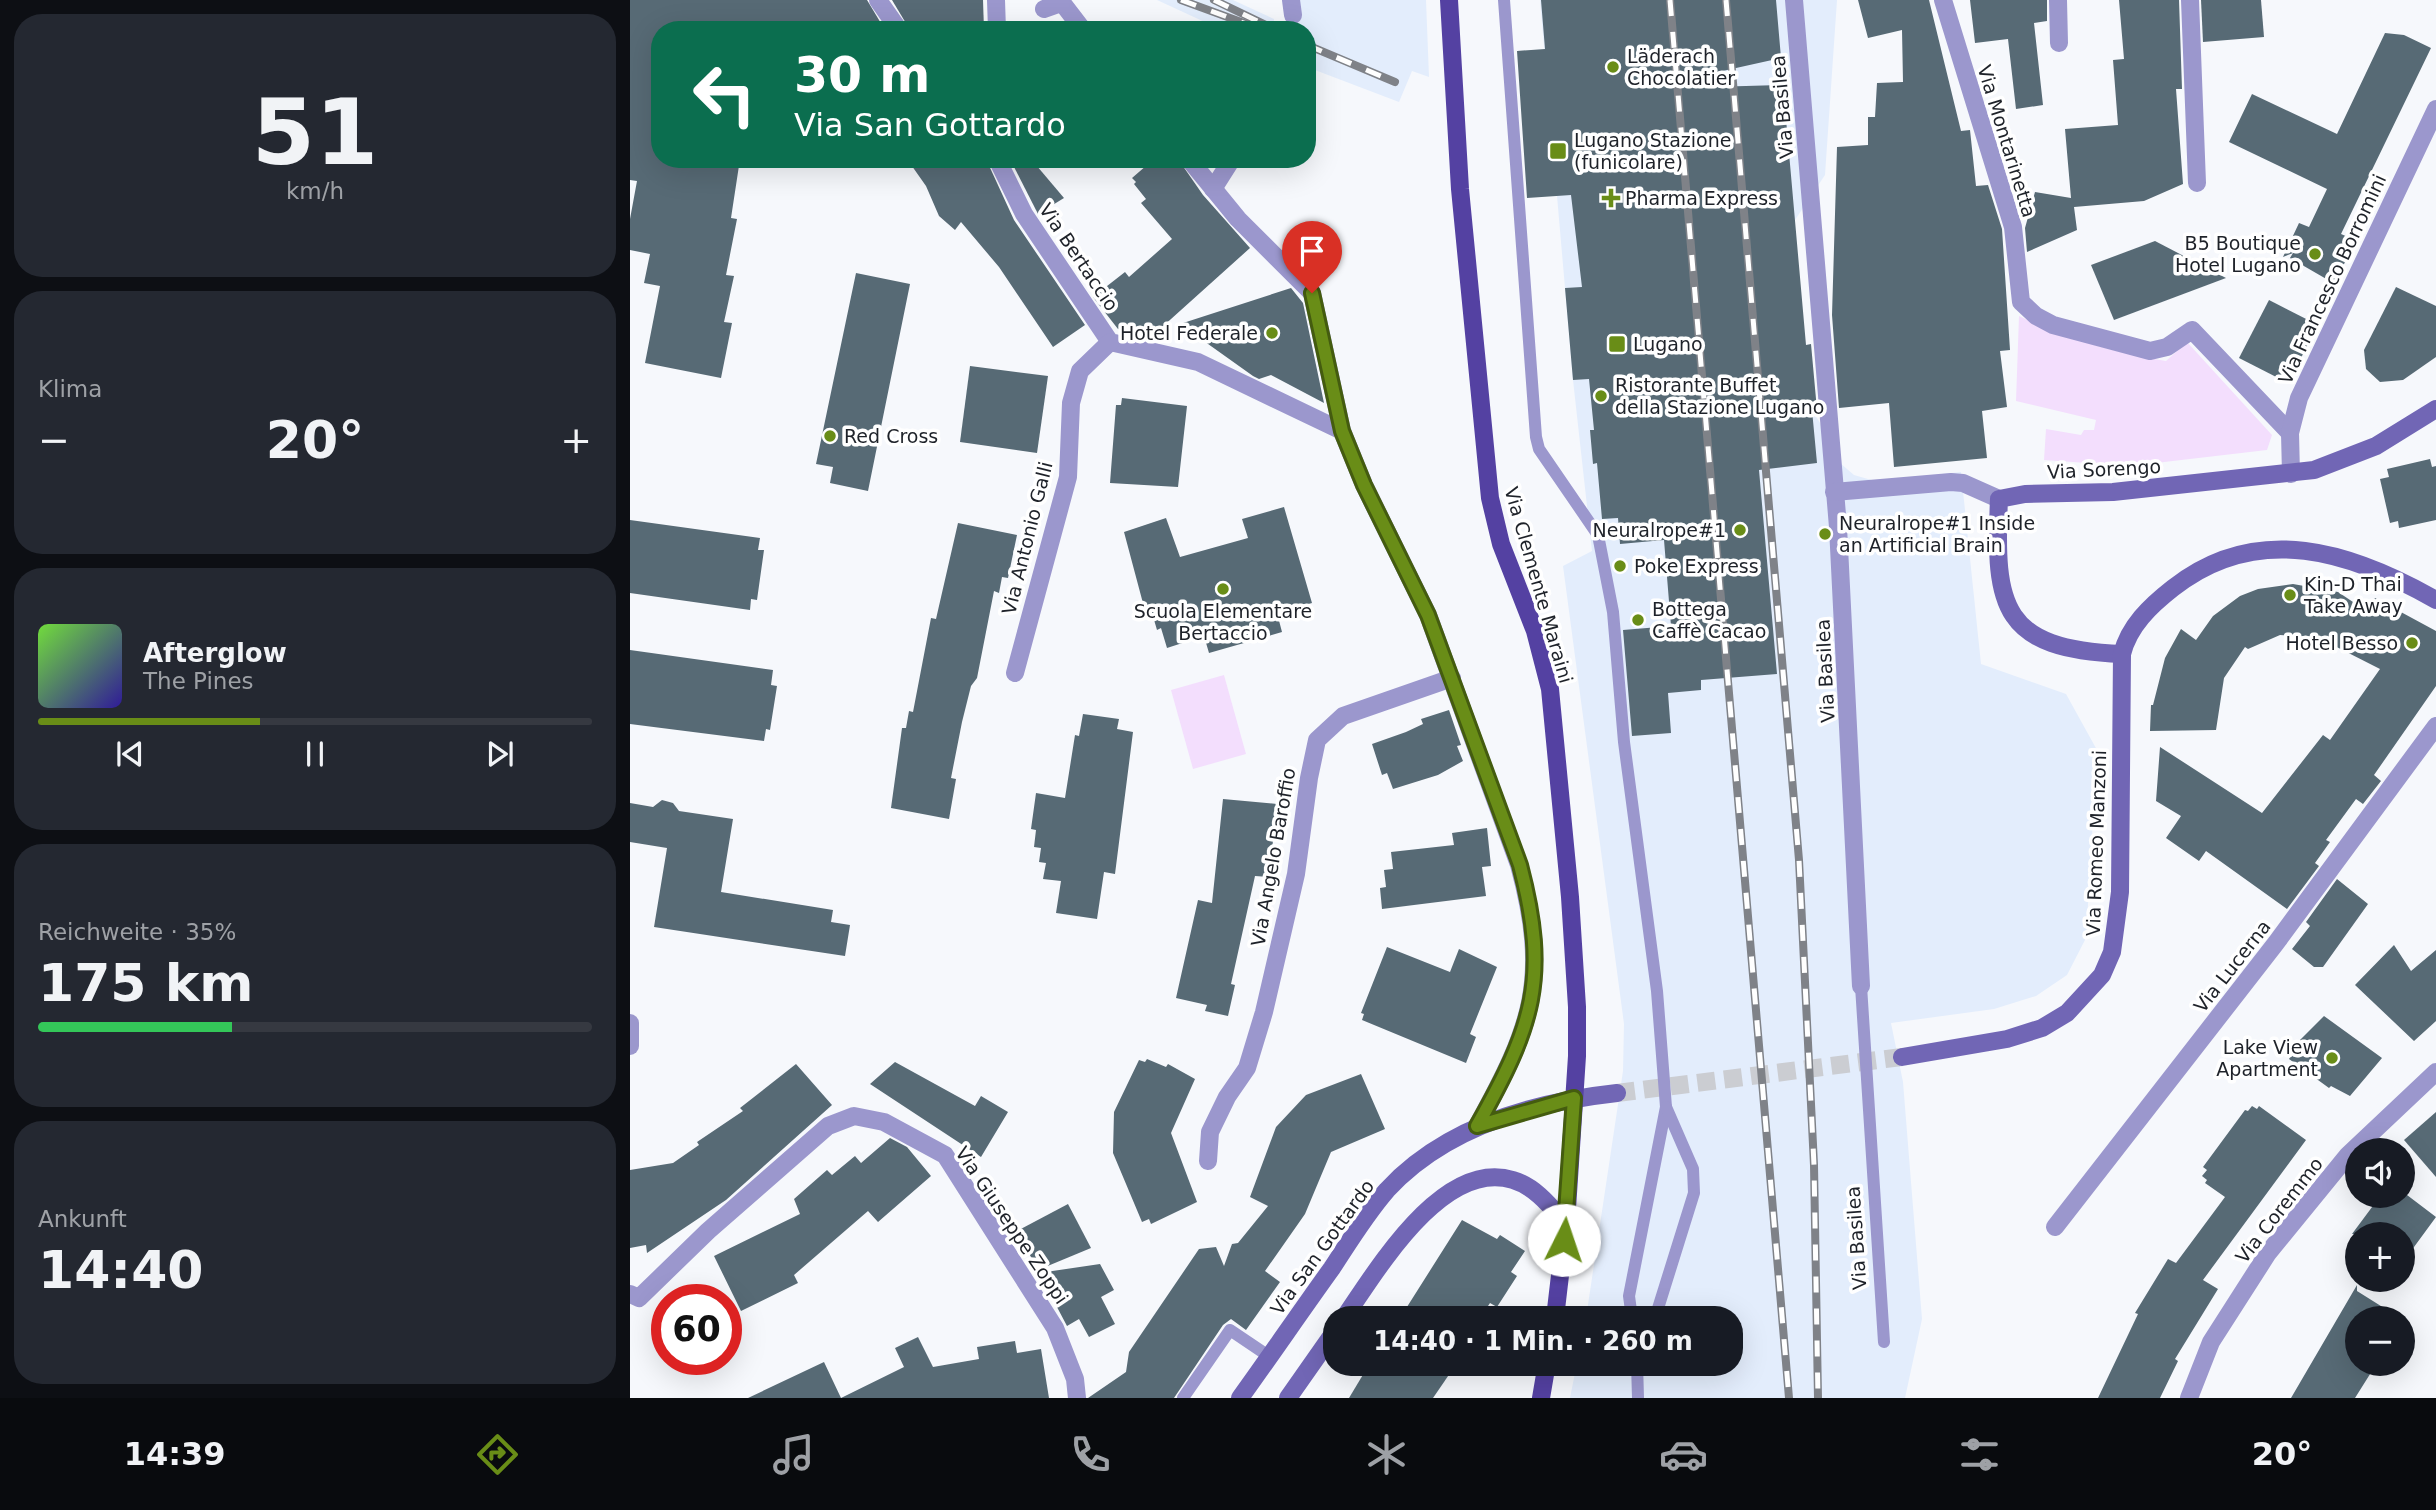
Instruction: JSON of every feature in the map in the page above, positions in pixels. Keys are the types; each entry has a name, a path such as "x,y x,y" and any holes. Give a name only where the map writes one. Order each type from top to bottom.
{"main road":[{"name":"Via Clemente Maraini","path":"1449,0 1460,189 1490,498 1501,544 1535,631 1550,689 1574,952 1577,1030 1574,1098"},
{"name":"Via Sorengo","path":"2000,499 2025,494 2113,492 2314,470 2356,455 2409,427 2436,409"},
{"path":"2000,499 1998,578 2006,604 2014,619 2026,631 2054,646 2081,653 2122,654 2130,631 2163,596 2205,567 2252,551 2317,551 2350,558 2388,573 2436,600"},
{"name":"Via Romeo Manzoni","path":"1902,1057 2007,1039 2042,1028 2067,1013 2102,975 2115,939 2120,892 2122,654"},
{"path":"1556,1306 1566,1224 1574,1098 1617,1093"},
{"name":"Via San Gottardo","path":"1240,1398 1388,1190 1440,1148 1477,1126 1574,1098"},
{"path":"1353,1306 1416,1221 1459,1186 1494,1176 1513,1180 1547,1202 1566,1224"},
{"path":"1288,1398 1323,1348"},
{"path":"1541,1398 1545,1376"}],"street":[{"path":"878,0 893,21"},
{"name":"Via Basilea","path":"1794,0 1838,527 1861,986"},
{"name":"Via Montarinetta","path":"1943,0 2013,227 2021,302 2036,317 2053,325 2150,351 2167,347 2192,330 2290,433"},
{"path":"2058,0 2059,43"},
{"path":"2190,0 2197,183"},
{"path":"1055,4 1073,21"},
{"name":"Via Francesco Borromini","path":"2291,474 2290,433 2299,398 2436,109"},
{"name":"Via Bertaccio","path":"1001,168 1024,214 1110,342 1198,362 1342,431"},
{"path":"1196,168 1238,219 1312,293 1342,431 1364,485 1428,615 1520,865 1530,904 1535,946 1535,986 1528,1017 1513,1057 1477,1126"},
{"path":"1213,189 1226,168"},
{"name":"Via Antonio Galli","path":"1015,673 1068,477 1071,403 1080,371 1110,342"},
{"path":"1834,492 1964,483 2000,499"},
{"name":"Via Angelo Baroffio","path":"1208,1161 1210,1132 1227,1097 1247,1068 1264,1012 1296,874 1317,740 1343,716 1452,678"},
{"name":"Via Lucerna","path":"2056,1227 2276,943 2436,726"},
{"path":"630,1023 630,1046"},
{"name":"Via Coremmo","path":"2189,1398 2211,1342 2268,1253 2348,1155 2436,1072"},
{"name":"Via Giuseppe Zoppi","path":"635,1296 828,1126 854,1116 884,1122 945,1155 1055,1328 1074,1379 1077,1398"}],"lane":[{"path":"1504,0 1536,436 1539,449 1598,535 1613,612 1624,742 1657,990 1666,1107 1629,1296 1630,1306"},
{"name":"Via Basilea","path":"1861,986 1884,1342"},
{"path":"1659,1306 1694,1193 1693,1169 1666,1107"},
{"path":"1184,1398 1230,1330 1270,1357"},
{"path":"1637,1376 1638,1398"}],"shaded area":[{"path":"1157,0 1233,0 1274,19 1274,21 1202,21"},
{"path":"1299,0 1426,0 1429,77 1412,71 1399,102 1316,70 1316,21 1298,21"},
{"path":"1540,0 1837,0 1825,175 1741,301 1835,446 1840,463 1854,475 1875,481 1961,472 1981,664 2066,694 2097,750 2086,938 2067,975 2036,996 1994,1009 1891,1023 1903,1082 1922,1319 1905,1398 1570,1398 1574,1376 1743,1376 1743,1306 1588,1306 1623,1071 1624,1024 1563,566 1592,551 1573,380"},
{"path":"2019,316 2091,344 2166,361 2187,342 2272,435 2267,450 2130,466 2044,460 2046,429 2081,435 2084,430 2094,430 2096,420 2016,401"},
{"path":"1224,675 1246,754 1193,769 1171,690"}],"building":[{"path":"630,0 867,0 880,21 651,21 651,168 739,168 731,218 737,219 726,275 734,276 724,322 732,323 721,378 645,363 660,286 644,283 650,254 630,250 630,219 637,181 630,180"},
{"path":"892,0 983,0 984,21 905,21"},
{"path":"1541,0 1776,0 1781,58 1709,74 1711,87 1783,85 1806,345 1811,344 1817,410 1812,410 1817,463 1759,470 1777,674 1701,680 1701,690 1668,693 1671,733 1632,736 1623,630 1671,626 1664,540 1620,544 1618,518 1602,519 1597,463 1593,464 1590,430 1594,430 1589,379 1573,380 1565,288 1582,287 1571,195 1527,198 1517,51 1545,49"},
{"path":"1858,0 1929,0 1961,131 1970,130 1976,186 1988,185 2002,229 2010,350 2000,351 2007,407 1982,411 1987,458 1894,467 1889,403 1839,408 1832,315 1837,147 1868,145 1868,117 1875,117 1877,83 1903,82 1902,30 1868,38"},
{"path":"1970,0 2047,0 2047,21 2034,23 2043,105 2016,109 2008,39 1975,43"},
{"path":"2119,0 2179,0 2182,89 2176,89 2183,184 2144,201 2074,207 2077,230 2027,252 2025,228 2035,192 2071,198 2065,129 2118,125 2113,60 2124,59"},
{"path":"2201,0 2261,0 2264,37 2203,42"},
{"path":"2385,33 2404,35 2431,48 2341,234 2355,240 2335,284 2290,258 2293,253 2283,257 2299,223 2309,227 2327,189 2229,142 2252,94 2337,134"},
{"path":"913,168 990,168 1014,220 1085,325 1053,347 999,267 961,222 955,230 939,216 926,186"},
{"path":"1015,168 1039,168 1064,198 1038,214"},
{"path":"1144,168 1184,168 1203,195 1250,248 1151,337 1118,329 1093,297 1125,272 1129,277 1172,239 1141,203 1146,199 1132,178"},
{"path":"2155,241 2226,278 2114,320 2091,265"},
{"path":"856,273 910,284 868,491 830,483 833,467 816,464"},
{"path":"2396,287 2436,306 2436,357 2403,380 2380,382 2366,369 2364,350"},
{"path":"1291,288 1303,303 1324,403 1271,375 1259,379 1253,376 1180,324"},
{"path":"2269,300 2318,325 2288,383 2239,358"},
{"path":"970,366 1048,376 1037,453 960,442"},
{"path":"1122,398 1187,406 1178,487 1110,483 1116,405 1121,405"},
{"path":"2430,459 2432,467 2436,466 2436,520 2399,528 2398,521 2390,523 2380,479 2389,477 2387,469"},
{"name":"Scuola Elementare Bertaccio","path":"1284,507 1312,603 1277,613 1282,632 1209,653 1204,636 1167,648 1161,628 1157,630 1150,606 1144,607 1124,532 1166,518 1180,557 1248,538 1242,519"},
{"path":"630,520 760,538 758,550 764,550 757,600 751,599 750,610 630,593"},
{"path":"958,523 1017,535 1008,578 1002,577 999,593 994,591 977,678 971,686 962,722 951,778 956,779 949,819 891,808 902,728 906,728 909,711 913,712 931,618 936,619"},
{"path":"2293,584 2338,592 2368,612 2375,598 2436,631 2436,686 2374,775 2381,781 2363,804 2356,799 2326,840 2330,842 2315,863 2319,866 2287,909 2206,851 2199,861 2166,838 2181,816 2156,801 2160,747 2262,813 2323,735 2330,740 2380,669 2317,637 2280,635 2248,649 2245,647 2224,678 2216,730 2150,731 2151,705 2165,658 2181,629 2196,640 2213,616 2240,596 2258,589"},
{"path":"630,650 773,670 771,685 777,686 770,730 766,729 764,741 630,724"},
{"path":"1449,710 1461,745 1457,746 1463,761 1438,775 1393,789 1387,773 1382,775 1372,744 1423,724 1421,719"},
{"path":"1083,714 1119,719 1117,729 1133,732 1115,874 1104,872 1097,919 1056,913 1061,881 1043,879 1046,863 1039,862 1041,848 1034,847 1036,830 1031,829 1036,793 1065,798 1075,735 1079,736"},
{"path":"1223,799 1277,804 1269,877 1255,876 1231,984 1235,985 1228,1016 1205,1011 1207,1005 1176,998 1198,900 1212,903"},
{"path":"662,800 673,803 679,811 733,819 721,892 833,910 831,922 850,925 845,956 654,927 667,848 630,842 630,803 653,807"},
{"path":"1487,828 1491,866 1482,867 1486,896 1382,909 1380,888 1386,887 1384,870 1393,869 1391,852 1454,845 1452,833"},
{"path":"2337,879 2368,904 2323,967 2314,967 2292,949 2310,926 2306,922"},
{"path":"2394,945 2411,971 2436,950 2436,1021 2414,1041 2355,985"},
{"path":"1387,947 1450,972 1459,949 1497,967 1470,1034 1476,1037 1466,1063 1362,1020 1364,1014 1361,1013"},
{"path":"2324,1016 2382,1058 2350,1096 2331,1086 2329,1088 2289,1059 2292,1054 2289,1051"},
{"path":"1147,1059 1166,1067 1168,1064 1195,1079 1171,1133 1197,1202 1151,1224 1149,1219 1142,1222 1113,1153 1114,1112 1139,1060 1145,1062"},
{"path":"895,1062 975,1106 981,1096 1008,1112 981,1157 870,1084"},
{"path":"796,1064 832,1105 726,1200 647,1253 646,1245 630,1248 630,1170 673,1163 699,1145 697,1142 743,1111 740,1108"},
{"path":"1361,1074 1385,1129 1331,1152 1305,1214 1265,1271 1280,1282 1246,1330 1231,1319 1223,1325 1174,1398 1088,1398 1126,1372 1129,1352 1199,1249 1216,1247 1224,1266 1232,1244 1238,1243 1268,1206 1250,1197 1276,1127 1306,1095"},
{"path":"2252,1106 2257,1109 2259,1106 2306,1140 2203,1280 2218,1289 2175,1359 2178,1361 2160,1398 2098,1398 2138,1314 2135,1313 2168,1259 2176,1263 2225,1197 2205,1183 2207,1180 2202,1176 2207,1170 2203,1167 2245,1110 2248,1111"},
{"path":"2436,1112 2436,1177 2415,1153 2415,1138 2406,1138"},
{"path":"890,1138 907,1147 931,1176 878,1222 868,1211 794,1275 798,1283 742,1311 742,1284 728,1284 714,1256 800,1214 794,1199 827,1170 832,1175 855,1156 861,1163"},
{"path":"2415,1201 2436,1217 2415,1246 2415,1222 2361,1222 2371,1208 2415,1208"},
{"path":"1068,1204 1091,1248 1038,1270 1017,1231"},
{"path":"1462,1220 1497,1239 1500,1235 1525,1251 1511,1272 1517,1276 1498,1306 1490,1303 1488,1306 1408,1306"},
{"path":"1100,1264 1114,1290 1101,1297 1115,1324 1089,1337 1079,1319 1067,1326 1039,1273"},
{"path":"2353,1292 2359,1292 2381,1306 2345,1306 2345,1376 2369,1376 2355,1398 2291,1398"},
{"path":"918,1337 933,1367 979,1359 977,1347 1015,1341 1017,1353 1041,1349 1049,1398 841,1398 904,1367 895,1348"},
{"path":"824,1362 841,1398 748,1398"},
{"path":"1362,1376 1448,1376 1433,1398 1349,1398"}],"tunnel":[{"path":"1617,1093 1902,1057"}],"railway":[{"path":"1181,0 1238,21"},
{"path":"1214,0 1257,21"},
{"path":"1670,0 1789,1398"},
{"path":"1726,0 1799,860 1814,1165 1818,1398"},
{"path":"1316,49 1395,82"}],"place":[{"name":"Läderach Chocolatier","path":"1613,67"},
{"name":"Lugano Stazione (funicolare)","path":"1558,151"},
{"name":"Pharma Express","path":"1611,198"},
{"name":"B5 Boutique Hotel Lugano","path":"2315,254"},
{"name":"Hotel Federale","path":"1272,333"},
{"name":"Lugano","path":"1617,344"},
{"name":"Ristorante Buffet della Stazione Lugano","path":"1601,396"},
{"name":"Red Cross","path":"830,436"},
{"name":"Neuralrope#1","path":"1740,530"},
{"name":"Neuralrope#1 Inside an Artificial Brain","path":"1825,534"},
{"name":"Poke Express","path":"1620,566"},
{"name":"Scuola Elementare Bertaccio","path":"1223,589"},
{"name":"Kin-D Thai Take Away","path":"2290,595"},
{"name":"Bottega Caffè Cacao","path":"1638,620"},
{"name":"Hotel Besso","path":"2412,643"},
{"name":"Lake View Apartment","path":"2332,1058"}],"route":[{"path":"1312,293 1342,431 1364,485 1428,615 1520,865 1530,904 1535,946 1535,986 1528,1017 1513,1057 1477,1126 1574,1098 1564,1240"}]}
